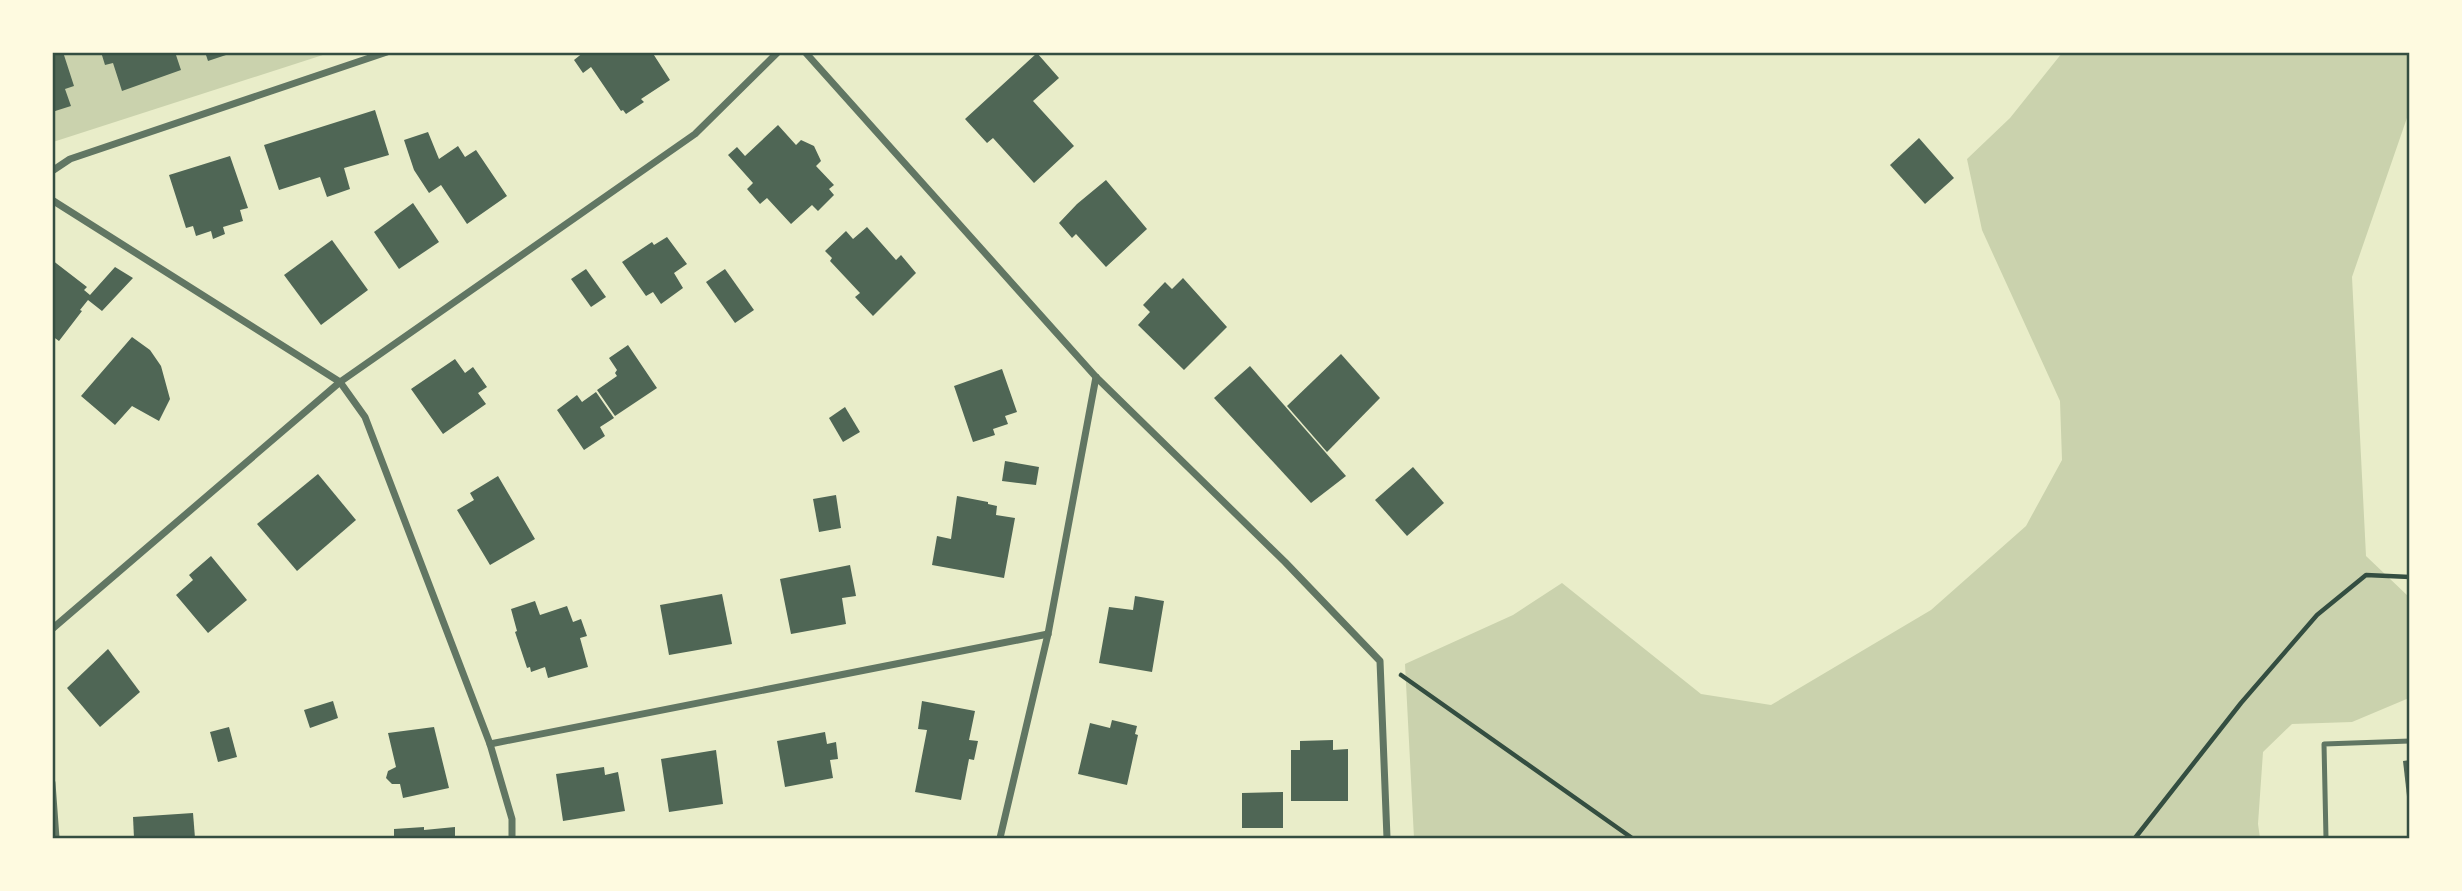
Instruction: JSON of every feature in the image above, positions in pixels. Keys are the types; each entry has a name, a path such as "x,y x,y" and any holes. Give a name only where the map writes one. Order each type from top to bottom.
{"street":[{"path":"52,171 70,159 387,52"},
{"path":"52,629 340,382 695,134 778,52"},
{"path":"805,52 1096,377 1285,562 1380,661 1387,838"},
{"path":"52,200 340,382 365,417 490,744 512,819 512,838"},
{"path":"1000,838 1048,634 1096,377"},
{"path":"490,744 1048,634"},
{"path":"52,783 56,838"}],"lane":[{"path":"2326,838 2324,744 2410,741"}],"path":[{"path":"2135,838 2241,703 2317,615 2366,575 2410,577"},
{"path":"1380,661 1632,838"}],"green space":[{"path":"53,52 329,53 53,142"},
{"path":"2062,53 2409,53 2409,112 2352,277 2366,556 2409,597 2409,698 2352,722 2292,724 2263,752 2258,824 2260,838 1414,838 1405,664 1513,615 1562,583 1701,694 1771,705 1931,610 2026,526 2062,460 2060,401 1982,230 1967,159 2010,118"}],"building":[{"path":"52,52 63,52 74,86 65,89 71,106 52,112"},
{"path":"101,52 175,52 181,70 122,91 113,63 105,65"},
{"path":"205,52 232,52 232,53 208,61"},
{"path":"584,52 652,52 670,80 641,99 644,102 626,114 621,111 591,67 583,73 574,60"},
{"path":"1037,53 1059,78 1033,101 1074,146 1034,183 993,138 987,143 965,119"},
{"path":"375,110 389,155 344,168 350,189 327,197 320,177 279,190 264,145"},
{"path":"778,125 796,145 801,140 814,146 821,161 816,166 834,185 829,189 834,195 818,211 812,205 791,224 767,198 760,204 747,189 753,183 728,155 737,147 745,156"},
{"path":"428,132 439,159 458,146 465,157 476,150 507,196 467,224 441,185 429,193 414,170 404,140"},
{"path":"1919,138 1954,178 1925,204 1890,165"},
{"path":"230,156 248,208 240,210 243,221 223,227 225,234 213,239 211,231 196,236 193,226 186,228 169,175"},
{"path":"1106,180 1147,229 1106,267 1076,234 1072,238 1059,223"},
{"path":"413,203 439,242 399,269 374,232"},
{"path":"867,227 896,260 901,255 916,273 873,316 855,297 860,293 830,261 832,258 825,251 846,231 853,239"},
{"path":"667,237 687,264 674,273 683,288 661,304 653,292 646,296 622,262 652,242 654,245"},
{"path":"332,240 368,290 321,325 284,275"},
{"path":"52,260 87,287 84,290 90,295 115,267 133,278 102,311 88,300 59,341 52,336"},
{"path":"586,269 606,297 591,307 571,279"},
{"path":"725,269 754,310 735,323 706,282"},
{"path":"1183,278 1227,327 1184,370 1138,325 1150,312 1143,305 1165,282 1172,289"},
{"path":"132,337 150,350 161,366 170,399 159,421 132,406 115,425 81,396"},
{"path":"628,345 657,388 615,416 597,390 617,376 617,370 609,358"},
{"path":"1341,354 1380,398 1327,452 1287,406"},
{"path":"455,359 465,373 473,367 487,387 478,393 486,404 443,434 411,389"},
{"path":"1250,366 1346,476 1311,503 1214,398"},
{"path":"1002,369 1017,412 1005,416 1008,424 993,429 995,435 973,442 954,386"},
{"path":"596,392 614,418 600,427 605,436 584,450 557,410 577,395 582,402"},
{"path":"845,407 860,432 843,442 829,418"},
{"path":"1005,461 1039,467 1036,485 1002,481"},
{"path":"1413,467 1444,503 1407,536 1375,500"},
{"path":"318,474 356,520 297,571 257,524"},
{"path":"498,476 535,539 490,565 457,510 474,500 470,493"},
{"path":"836,495 841,528 819,532 813,499"},
{"path":"957,496 988,502 997,506 996,515 1015,518 1004,578 932,565 937,536 951,539"},
{"path":"211,556 247,600 208,633 176,595 193,580 189,575"},
{"path":"850,565 856,596 842,598 846,624 791,634 780,579"},
{"path":"722,594 732,644 669,655 660,605"},
{"path":"1135,596 1164,601 1152,672 1099,663 1109,607 1133,610"},
{"path":"535,601 540,615 567,606 573,622 581,619 587,636 580,638 588,667 548,678 545,667 531,672 530,667 527,668 515,632 517,631 511,609"},
{"path":"108,649 140,692 100,727 67,688"},
{"path":"333,701 338,718 310,728 304,710"},
{"path":"922,701 975,711 969,740 978,741 974,760 969,759 961,800 915,792 927,730 918,729"},
{"path":"1112,720 1137,726 1135,734 1138,735 1127,785 1078,774 1090,723 1110,728"},
{"path":"229,727 237,757 218,762 210,732"},
{"path":"434,727 449,788 403,798 400,784 392,784 386,778 388,771 396,767 388,733"},
{"path":"825,732 827,744 836,742 838,759 830,760 833,778 785,787 777,741"},
{"path":"1333,740 1333,750 1348,749 1348,801 1291,801 1291,750 1300,750 1300,741"},
{"path":"716,750 723,804 669,812 661,759"},
{"path":"2410,760 2410,805 2408,805 2403,761"},
{"path":"604,767 605,775 618,772 625,811 563,821 556,774"},
{"path":"1283,792 1283,828 1242,828 1242,793"},
{"path":"193,813 195,838 134,838 133,817"},
{"path":"424,827 424,830 455,827 455,838 394,838 394,829"}]}
